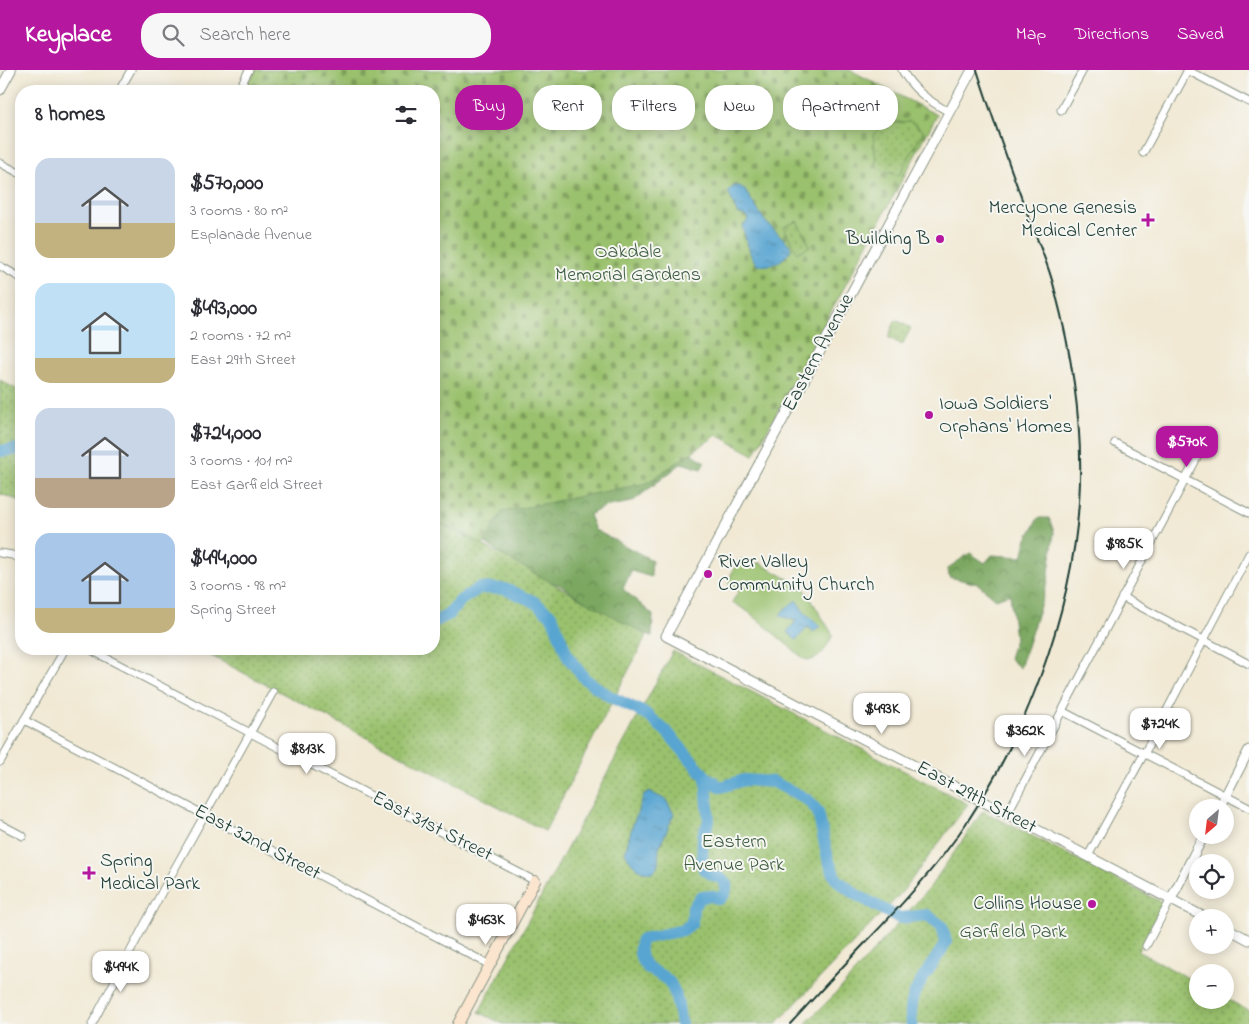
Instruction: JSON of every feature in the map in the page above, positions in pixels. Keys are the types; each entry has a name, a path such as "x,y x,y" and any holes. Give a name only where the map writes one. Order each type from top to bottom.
{"main road":[{"path":"458,1024 535,881"}],"street":[{"path":"0,90 11,70"},
{"path":"122,85 131,70"},
{"path":"241,85 249,70"},
{"path":"902,70 912,86 928,100 949,112"},
{"name":"Eastern Avenue","path":"666,636 972,70"},
{"path":"1061,110 1083,70"},
{"path":"1143,153 1188,70 1249,102"},
{"path":"0,163 15,171"},
{"path":"0,266 15,275"},
{"path":"1007,814 1207,439"},
{"path":"1115,443 1249,513"},
{"path":"0,554 15,556"},
{"path":"1088,856 1249,554"},
{"path":"1122,597 1249,664"},
{"name":"East 29th Street","path":"666,636 1189,909"},
{"path":"0,762 61,655"},
{"name":"East 31st Street","path":"100,655 535,881"},
{"path":"92,1024 273,692"},
{"path":"1062,711 1249,808"},
{"name":"East 32nd Street","path":"24,720 490,965"},
{"path":"1224,799 1249,750"},
{"path":"0,824 23,836"},
{"path":"1146,946 1199,844"},
{"path":"1234,932 1249,940"}],"green space":[{"name":"Oakdale Memorial Gardens","path":"252,70 850,70 879,85 783,85 783,130 898,130 898,95 937,115 754,455 717,435 647,483 502,512 483,545 440,523 440,85 244,85"},
{"path":"910,121 924,131 899,175 885,172 877,167 873,135 878,130 898,130 898,122"},
{"path":"797,221 810,246 797,253 784,227"},
{"path":"896,320 911,328 902,345 888,337"},
{"path":"0,380 15,389 15,499 0,494"},
{"path":"678,444 705,462 701,469 682,463 632,502 604,507 589,515 595,530 652,560 651,577 631,571 623,589 653,615 652,636 612,619 560,585 530,575 480,539 440,528 440,485"},
{"path":"1038,518 1049,518 1054,532 1048,581 1020,668 1009,658 1015,639 1010,594 996,599 978,584 949,577 948,568 970,553 985,563 992,555 1022,557 1026,541"},
{"path":"440,523 483,545 647,635 545,831 209,655 440,655"},
{"path":"741,559 755,567 758,562 804,588 833,635 818,657 810,660 804,659 750,613 732,602 739,591 728,582 737,561 739,562"},
{"name":"Eastern Avenue Park","path":"673,651 968,804 902,892 776,1024 503,1024 479,1012"},
{"name":"Garfield Park","path":"983,811 1163,903 1138,951 1189,979 1189,1009 1234,1009 1234,1003 1249,1011 1249,1024 805,1024 841,988 930,887"}],"water":[{"path":"734,186 740,186 744,189 765,221 790,245 791,250 780,261 767,265 757,265 751,256 742,226 747,222 748,217 737,213 728,191"},
{"path":"796,600 804,612 820,626 814,632 808,627 796,640 787,632 796,621 780,616"},
{"path":"650,792 666,800 674,814 659,848 658,864 654,872 640,870 625,852 644,795"}],"waterway":[{"path":"0,451 15,450"},
{"path":"440,619 448,615 461,600 479,588 505,589 533,601 552,616 568,657 585,679 609,696 646,714 667,732 706,777 721,787 744,780 773,782 809,801 818,812 828,859 836,879 855,894 899,918 927,915 942,926 946,942 916,991 912,1001 912,1024"},
{"path":"681,1024 673,988 667,979 643,963 640,944 642,939 683,930 692,923 693,907 701,897 711,896 719,899 725,893 727,884 704,869 702,862 703,835 709,821 706,777"}],"railway":[{"path":"790,1024 924,878 946,852 980,801 1023,720 1055,634 1066,589 1074,545 1080,475 1076,395 1072,369 1050,272 995,125 977,70"}],"place":[{"name":"MercyOne Genesis Medical Center","path":"1148,220"},
{"name":"Building B","path":"940,239"},
{"name":"Iowa Soldiers' Orphans' Homes","path":"929,415"},
{"name":"River Valley Community Church","path":"708,574"},
{"name":"Spring Medical Park","path":"89,873"},
{"name":"Collins House","path":"1092,904"}]}
